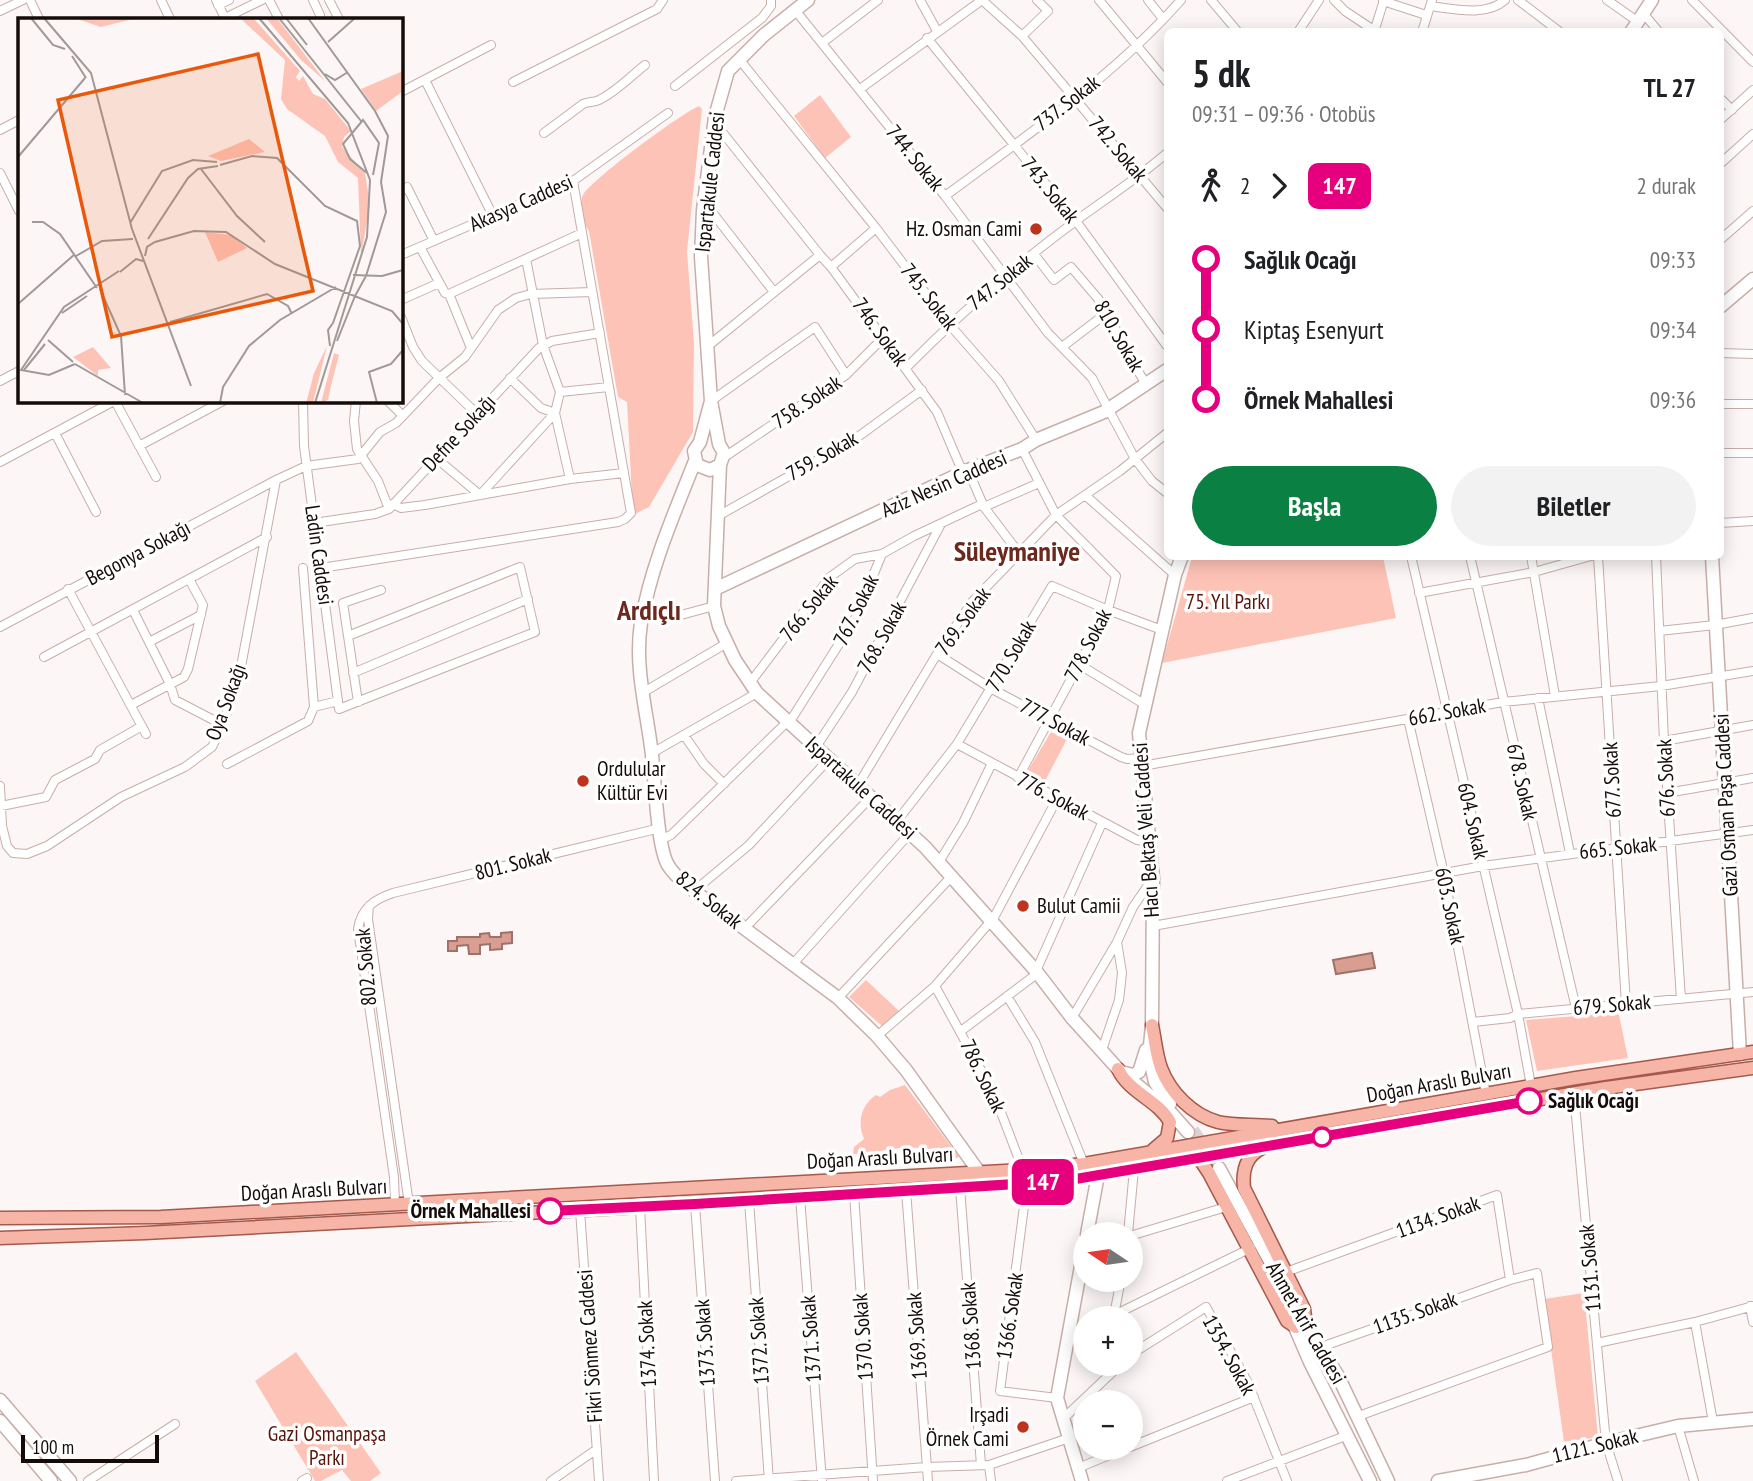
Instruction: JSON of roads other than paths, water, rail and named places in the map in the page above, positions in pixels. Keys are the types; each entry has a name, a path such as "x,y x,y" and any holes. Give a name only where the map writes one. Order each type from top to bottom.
{"main road":[{"path":"1152,1025 1161,1068 1173,1090 1189,1107 1208,1119 1219,1122 1289,1127"},
{"name":"Doğan Araslı Bulvarı","path":"0,1218 160,1217 1023,1170 1084,1164 1531,1086 1746,1053"},
{"name":"Doğan Araslı Bulvarı","path":"0,1238 161,1233 1027,1183 1098,1175 1574,1094 1753,1068"},
{"path":"1121,1071 1126,1083 1170,1122 1167,1138 1150,1152"},
{"path":"1196,1158 1209,1173 1251,1248 1287,1321 1301,1326 1304,1309 1244,1188 1243,1177 1248,1159 1269,1145"}],"street":[{"path":"0,11 23,0"},
{"path":"30,0 39,18"},
{"path":"161,0 170,18"},
{"path":"217,3 229,0"},
{"path":"226,18 261,0"},
{"path":"269,0 278,18"},
{"path":"313,0 320,15"},
{"path":"329,0 338,18"},
{"path":"513,82 657,9 663,0"},
{"path":"675,86 762,18 771,6 771,0"},
{"name":"Ispartakule Caddesi","path":"719,444 711,401 701,257 703,210 713,131 725,76 739,59 808,0"},
{"path":"822,43 878,0"},
{"path":"920,0 937,31"},
{"path":"860,89 982,0"},
{"name":"742. Sokak","path":"982,0 1022,36 1164,204"},
{"path":"1022,36 1048,11 1037,0"},
{"path":"1099,0 1164,78"},
{"path":"1148,0 1163,19"},
{"name":"737. Sokak","path":"945,196 1139,46 1181,0"},
{"path":"1210,0 1234,28"},
{"path":"1300,28 1318,0"},
{"path":"1335,0 1345,12 1369,28"},
{"path":"1423,28 1431,3 1482,10 1498,7 1506,0"},
{"path":"1518,0 1555,28"},
{"path":"1607,0 1637,22 1652,0"},
{"path":"1692,0 1720,28"},
{"path":"1375,28 1384,1 1426,15"},
{"name":"744. Sokak","path":"795,10 945,196 1048,332 1092,378 1135,459 1152,481 1164,491"},
{"path":"1724,33 1753,62"},
{"name":"743. Sokak","path":"927,38 1076,221 1164,341"},
{"path":"402,91 491,45"},
{"name":"745. Sokak","path":"739,59 949,324 999,381 1036,440"},
{"path":"544,133 583,104 588,101 596,102 608,94 645,65"},
{"path":"425,79 493,216"},
{"path":"1724,117 1753,90"},
{"path":"1724,101 1732,110"},
{"name":"Akasya Caddesi","path":"402,256 573,181 668,113"},
{"path":"0,130 18,121"},
{"name":"746. Sokak","path":"713,131 723,133 884,337 937,412 960,466 968,470 983,505 1019,553"},
{"path":"1724,159 1753,134"},
{"name":"747. Sokak","path":"906,368 949,324 1006,276 1164,156"},
{"path":"0,173 18,209"},
{"path":"321,568 618,522 631,513 573,181"},
{"path":"402,190 407,187 435,241"},
{"path":"703,210 712,212 774,292"},
{"path":"1724,236 1753,211"},
{"path":"831,267 876,229"},
{"path":"420,247 444,293 449,294 582,233"},
{"name":"810. Sokak","path":"1034,254 1054,279 1071,267 1108,312 1125,350 1146,384"},
{"path":"708,346 820,255"},
{"path":"526,258 543,345 559,392 555,413 570,478"},
{"path":"1724,304 1752,281"},
{"path":"402,300 439,283"},
{"path":"276,480 306,466 358,459 380,432 396,423 439,378 465,357 498,310 516,298 531,294 592,292"},
{"path":"449,294 471,348"},
{"path":"1062,347 1108,312"},
{"path":"402,320 422,361 476,412"},
{"path":"711,401 814,327 846,376"},
{"path":"1160,335 1164,331"},
{"path":"543,345 600,333"},
{"name":"758. Sokak","path":"722,461 846,376 884,337"},
{"name":"Defne Sokağı","path":"391,507 476,412 543,345"},
{"path":"1724,353 1753,354"},
{"path":"0,381 18,372"},
{"name":"Aziz Nesin Caddesi","path":"715,589 968,470 1022,449 1036,440 1107,410 1164,372"},
{"path":"510,378 541,408 555,413"},
{"path":"559,392 609,387"},
{"name":"759. Sokak","path":"718,516 855,439 922,390"},
{"name":"Ispartakule Caddesi","path":"700,442 711,401"},
{"path":"0,463 113,402"},
{"path":"116,402 156,477"},
{"path":"139,446 221,402"},
{"name":"Ladin Caddesi","path":"303,402 306,466 338,705"},
{"path":"356,402 354,421 358,449 391,507"},
{"path":"389,402 403,416"},
{"path":"1724,404 1753,404"},
{"path":"480,495 555,413"},
{"path":"55,433 96,512"},
{"name":"769. Sokak","path":"858,785 937,654 972,602 1056,515 1164,435"},
{"path":"710,440 719,444 722,461 715,469 705,470 695,461 694,451 700,442 710,440"},
{"name":"778. Sokak","path":"1018,778 1108,610 1116,576 1056,515 1022,449"},
{"path":"1724,453 1753,453"},
{"path":"436,458 480,495"},
{"name":"824. Sokak","path":"695,461 661,547 643,614 639,650 642,693 667,864 695,891 838,998 877,1036 940,1115 979,1172"},
{"name":"Ispartakule Caddesi","path":"722,461 714,606 719,626 735,660 753,688 939,862 1037,972 1072,1018 1121,1071 1191,1131 1155,1082 1150,1066 1149,1041"},
{"path":"314,523 375,514 391,507 401,508 570,478 624,473"},
{"name":"Oya Sokağı","path":"0,786 6,846 13,853 27,854 47,846 121,797 185,767 212,747 223,725 240,672 276,480"},
{"name":"Begonya Sokağı","path":"0,627 276,480"},
{"name":"767. Sokak","path":"661,833 671,835 788,723 856,617 882,554 941,523 1038,483"},
{"path":"1085,495 1175,575"},
{"path":"1724,523 1753,521"},
{"name":"768. Sokak","path":"816,747 852,692 941,523"},
{"path":"44,657 267,537"},
{"name":"766. Sokak","path":"753,688 830,577 855,559 882,554"},
{"name":"Hacı Bektaş Veli Caddesi","path":"1152,1025 1153,878 1139,733 1181,560"},
{"name":"604. Sokak","path":"1413,560 1518,1014 1531,1086"},
{"name":"678. Sokak","path":"1471,560 1576,1008"},
{"path":"1532,560 1555,696"},
{"path":"1419,593 1534,572 1577,560"},
{"name":"677. Sokak","path":"1598,560 1626,1004"},
{"name":"676. Sokak","path":"1656,560 1664,741 1681,999"},
{"name":"Gazi Osman Paşa Caddesi","path":"1712,560 1736,994 1746,1053"},
{"path":"314,707 358,702 535,632 520,567 348,636"},
{"path":"227,764 308,721 314,707 303,568"},
{"path":"131,705 184,677 188,669 203,605 189,579"},
{"name":"770. Sokak","path":"897,821 957,744 1052,586 1162,630"},
{"path":"1,806 46,797 55,780 95,759 100,750 144,730 68,589"},
{"path":"358,702 343,603 381,590"},
{"path":"354,673 528,599"},
{"path":"643,614 681,615 714,606"},
{"path":"133,610 170,684 175,700 223,725"},
{"path":"149,642 201,615"},
{"path":"1660,631 1753,618"},
{"path":"642,693 727,643"},
{"name":"777. Sokak","path":"937,654 992,689 1121,757 1141,762"},
{"path":"1080,665 1144,704"},
{"name":"662. Sokak","path":"1141,762 1503,702 1661,686 1753,671"},
{"path":"652,752 684,735 753,688"},
{"path":"1538,698 1570,853"},
{"name":"603. Sokak","path":"1408,719 1444,874 1486,1094"},
{"path":"1664,741 1753,725"},
{"path":"684,735 704,764 724,784"},
{"name":"776. Sokak","path":"957,744 1101,822 1137,840 1151,842"},
{"path":"695,891 749,845 829,759"},
{"path":"939,862 963,823 992,763"},
{"path":"1667,793 1753,778"},
{"path":"744,929 871,797"},
{"path":"877,1036 935,986 991,922 1057,799"},
{"path":"961,1031 1037,972 1101,822"},
{"name":"665. Sokak","path":"1153,926 1483,866 1753,830"},
{"name":"801. Sokak","path":"369,906 376,899 393,893 661,833"},
{"path":"792,965 910,833"},
{"path":"838,998 951,877"},
{"path":"1072,1018 1118,942 1133,907 1153,878"},
{"name":"802. Sokak","path":"369,906 368,919 409,1204"},
{"name":"802. Sokak","path":"369,906 359,922 358,929 394,1178 395,1205"},
{"path":"1102,1050 1119,1000 1122,973 1118,942"},
{"name":"786. Sokak","path":"935,986 994,1094 1023,1170"},
{"name":"679. Sokak","path":"1473,1022 1510,1018 1518,1014 1753,992"},
{"path":"1007,996 1035,1042 1084,1164"},
{"path":"1121,1071 1133,1075 1139,1072 1152,1025"},
{"name":"1131. Sokak","path":"1574,1094 1606,1443 1618,1481"},
{"path":"1130,1222 1134,1169"},
{"name":"Ahmet Arif Caddesi","path":"1216,1169 1301,1326 1310,1362 1370,1481"},
{"path":"1089,1222 1098,1175"},
{"name":"1366. Sokak","path":"1027,1183 1000,1391 1057,1398"},
{"name":"1368. Sokak","path":"960,1187 985,1465 991,1481"},
{"name":"1369. Sokak","path":"906,1190 928,1481"},
{"name":"1370. Sokak","path":"854,1193 873,1481"},
{"name":"1134. Sokak","path":"1286,1272 1497,1195 1510,1280"},
{"name":"1371. Sokak","path":"800,1197 821,1478"},
{"name":"1372. Sokak","path":"749,1200 769,1480"},
{"name":"1373. Sokak","path":"695,1204 715,1481"},
{"name":"1374. Sokak","path":"640,1207 654,1481"},
{"path":"1143,1231 1226,1207"},
{"name":"Fikri Sönmez Caddesi","path":"580,1210 599,1481"},
{"path":"1132,1306 1251,1248"},
{"path":"1356,1417 1548,1347 1537,1273 1510,1280"},
{"name":"1135. Sokak","path":"1321,1347 1510,1280"},
{"path":"1076,1292 1057,1398 1082,1481"},
{"path":"1597,1343 1695,1322 1752,1306 1753,1322"},
{"name":"1354. Sokak","path":"1143,1347 1206,1307 1254,1397 1287,1481"},
{"path":"1695,1322 1713,1422"},
{"name":"Ahmet Arif Caddesi","path":"1301,1326 1321,1347 1338,1376 1388,1481"},
{"path":"1068,1338 1073,1335"},
{"path":"1323,1385 1323,1375 1330,1371 1338,1376"},
{"path":"1064,1418 1108,1376"},
{"path":"1143,1442 1254,1397"},
{"path":"0,1401 70,1481"},
{"name":"1121. Sokak","path":"1438,1481 1526,1465 1678,1426 1753,1419"},
{"path":"0,1421 51,1481"},
{"path":"88,1481 176,1424"},
{"path":"1678,1426 1694,1481"},
{"path":"1227,1481 1348,1435"},
{"path":"736,1481 821,1478 872,1471 985,1465 1069,1438"},
{"path":"551,1481 597,1449"},
{"path":"1078,1468 1098,1460"}],"tunnel":[{"path":"1193,1130 1219,1168"}],"place":[{"name":"Hz. Osman Cami","path":"1036,229"},
{"name":"Ordulular Kültür Evi","path":"583,781"},
{"name":"Bulut Camii","path":"1023,906"},
{"name":"Sağlık Ocağı","path":"1529,1101"},
{"name":"Örnek Mahallesi","path":"550,1211"},
{"name":"Irşadi Örnek Cami","path":"1023,1427"}],"district":[{"name":"Süleymaniye","path":"1017,551"},
{"name":"Ardıçlı","path":"649,610"}],"park label":[{"name":"75. Yıl Parkı","path":"1228,602"},
{"name":"Gazi Osmanpaşa Parkı","path":"327,1446"}]}
